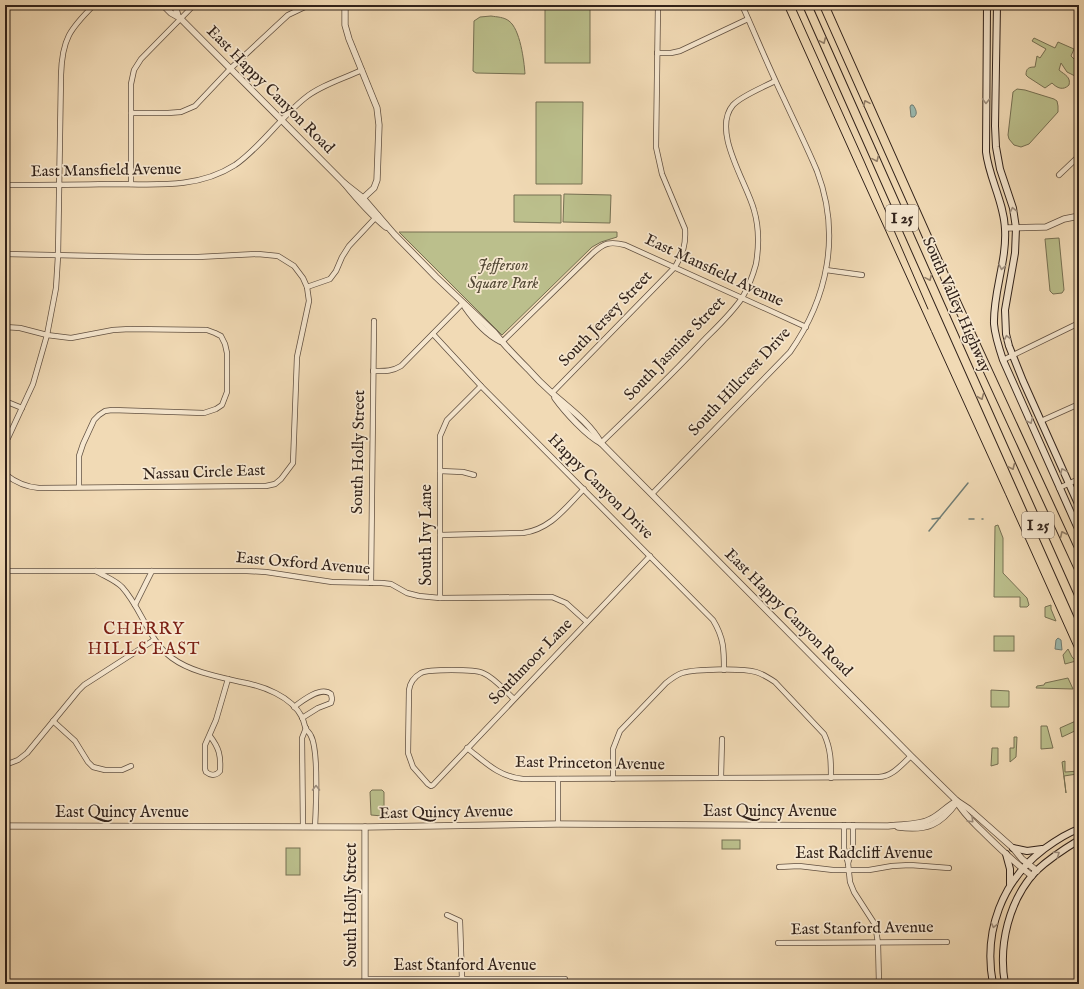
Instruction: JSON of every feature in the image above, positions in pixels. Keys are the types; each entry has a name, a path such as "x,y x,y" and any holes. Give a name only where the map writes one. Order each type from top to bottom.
{"highway":[{"name":"South Valley Highway","path":"807,5 1079,617"},
{"name":"South Valley Highway","path":"824,5 953,295 1079,569"}],"main road":[{"path":"987,5 986,152 990,172 1003,210 1006,228 1005,251 994,316 995,333 1003,360 1079,531"},
{"path":"997,5 996,147 1000,169 1013,208 1016,228 1015,253 1004,314 1007,340 1040,421 1079,506"},
{"path":"1008,889 1025,866 1045,848 1062,837 1079,829"},
{"path":"1005,984 1003,952 1008,923 1018,899 1035,873 1055,855 1079,840"},
{"path":"1013,848 1031,851 1045,848"},
{"path":"993,984 991,957 992,938 999,909 1008,889 1011,873 1006,854"}],"street":[{"path":"5,442 33,384 47,335 56,288 62,53 71,32 82,17 94,5"},
{"name":"East Happy Canyon Road","path":"163,5 171,13 179,17 463,303 471,316 493,338 502,342 552,393 561,406 594,440 602,443 911,756 957,801 969,809 1013,848 1025,866"},
{"name":"East Happy Canyon Road","path":"172,5 176,9 179,17"},
{"path":"130,184 132,76 138,63 179,17 194,5"},
{"path":"131,114 168,114 181,112 195,106 230,69 288,14 309,5"},
{"path":"345,5 346,31 375,101 378,112 377,180 374,188 361,200"},
{"name":"South Jersey Street","path":"552,393 675,267 684,249 686,239 685,229 671,198 659,165 656,136 658,5"},
{"name":"South Hillcrest Drive","path":"652,494 790,352 806,327 823,288 829,250 829,222 822,186 742,5"},
{"path":"657,53 671,53 680,51 748,19"},
{"name":"East Mansfield Avenue","path":"5,185 171,185 204,179 220,173 244,158 305,98 362,70"},
{"name":"South Jasmine Street","path":"602,443 687,359 742,298 756,264 758,231 754,210 729,148 727,123 733,106 739,100 775,81"},
{"path":"1059,175 1079,156"},
{"path":"307,287 330,278 336,271 349,246 377,216"},
{"path":"1006,228 1046,227 1064,219 1079,216"},
{"name":"East Mansfield Avenue","path":"502,342 600,246 610,242 625,244 806,327"},
{"name":"Nassau Circle East","path":"5,254 146,257 198,257 258,254 271,255 282,258 294,266 303,278 307,287 309,301 297,357 293,463 281,479 275,484 266,486 33,488 19,484 5,474"},
{"path":"826,270 862,275"},
{"path":"373,371 388,372 400,366 463,303"},
{"name":"South Holly Street","path":"371,583 374,321"},
{"path":"1003,360 1079,323"},
{"path":"5,327 20,328 47,335 71,338 113,330 207,330 221,336 225,344 227,353 227,392 222,405 216,410 204,413 105,411 94,420 79,456 79,487"},
{"name":"Happy Canyon Drive","path":"433,334 481,386 713,620 721,633 724,645 724,670"},
{"name":"South Ivy Lane","path":"440,598 440,436 446,420 481,386"},
{"path":"5,401 22,408"},
{"path":"1040,421 1079,404"},
{"name":"South Ivy Lane","path":"440,472 463,472 474,475"},
{"path":"1059,488 1079,479"},
{"path":"440,535 534,532 550,523 584,489"},
{"name":"Southmoor Lane","path":"514,699 488,675 477,671 428,671 417,676 412,681 409,690 408,753 413,767 431,786 467,748 514,699 650,556"},
{"path":"96,570 120,586 135,605 154,640 174,660 185,666 265,688 279,695 294,707 312,736 315,750 315,827"},
{"name":"East Oxford Avenue","path":"5,571 246,570 277,573 332,582 391,584 413,595 440,598 552,597 566,603 587,622"},
{"path":"135,605 152,571"},
{"path":"5,764 12,763 23,757 72,697 84,685 154,640"},
{"path":"613,779 613,749 620,731 673,677 684,672 700,670 747,670 757,672 769,678 780,687 824,734 831,753 831,778"},
{"path":"210,736 217,746 220,755 220,770 216,774 212,775 206,772 205,769 205,744 210,736 221,705 228,679"},
{"path":"294,707 315,694 326,692 331,694 331,703 318,708 302,718"},
{"path":"53,721 76,741 88,762 93,767 105,770 122,770 131,766"},
{"path":"303,827 302,738 306,728"},
{"path":"722,739 722,777"},
{"name":"East Princeton Avenue","path":"467,748 491,768 506,775 523,779 883,777 896,771 911,756"},
{"path":"558,779 558,824"},
{"name":"East Happy Canyon Road","path":"957,801 966,815 1006,854 1035,873"},
{"name":"East Quincy Avenue","path":"5,826 365,827 558,824 888,826 927,821 957,801"},
{"path":"844,825 844,848 848,863 850,882 854,892 874,923 878,943 879,984"},
{"path":"848,863 853,848 853,825"},
{"name":"South Holly Street","path":"365,827 365,981"},
{"name":"East Radcliff Avenue","path":"779,867 799,866 869,870 901,865 949,868"},
{"path":"447,915 460,921 462,978"},
{"name":"East Stanford Avenue","path":"778,943 947,942"},
{"name":"East Stanford Avenue","path":"365,981 462,978 565,979"}],"green space":[{"path":"545,5 590,5 590,63 545,63"},
{"path":"491,16 505,19 513,25 521,45 525,74 476,73 473,71 474,21 480,17"},
{"path":"1034,38 1055,48 1058,42 1074,49 1071,56 1079,64 1079,78 1067,72 1061,63 1059,70 1067,76 1069,80 1069,85 1065,88 1058,87 1052,83 1045,88 1028,77 1026,75 1027,69 1035,67 1037,56 1040,58 1046,49 1032,41"},
{"path":"1017,89 1054,99 1057,101 1058,106 1058,112 1029,144 1021,147 1014,145 1009,139 1008,135 1013,92"},
{"path":"536,102 583,102 582,184 536,184"},
{"path":"564,194 611,195 610,223 563,222"},
{"path":"514,195 561,195 561,223 514,222"},
{"name":"Jefferson Square Park","path":"399,232 617,232 617,237 601,242 592,247 502,335"},
{"path":"1059,238 1064,290 1062,293 1053,294 1050,291 1045,239"},
{"path":"998,525 1003,538 1003,573 1027,598 1029,605 1027,607 1020,607 1020,597 994,597 995,526"},
{"path":"1051,605 1056,621 1045,617 1045,607"},
{"path":"994,636 1014,636 1014,651 994,651"},
{"path":"1068,649 1076,661 1065,664 1063,655"},
{"path":"1068,678 1073,689 1036,688 1037,686 1044,685 1045,683"},
{"path":"991,690 1009,691 1009,707 991,707"},
{"path":"1078,720 1079,729 1062,737 1060,728"},
{"path":"1041,726 1047,726 1053,748 1041,749"},
{"path":"1014,737 1017,737 1016,757 1010,762 1010,748 1014,748"},
{"path":"992,748 998,748 998,764 991,766"},
{"path":"1065,761 1065,772 1079,771 1079,786 1077,774 1064,776 1066,793 1062,762"},
{"path":"372,790 382,790 384,792 384,814 382,816 371,815 370,792"},
{"path":"722,840 740,840 740,849 722,849"},
{"path":"286,848 300,848 300,875 286,875"}],"water":[{"path":"911,105 913,105 916,111 914,117 911,117"},
{"path":"1058,638 1061,640 1062,650 1055,649 1056,640"}],"waterway":[{"path":"929,531 968,483"},
{"path":"932,519 940,518"},
{"path":"969,519 974,519"}],"tram line":[{"path":"784,5 1079,658"},
{"path":"794,5 928,309"}],"district":[{"name":"CHERRY HILLS EAST","path":"144,639"}]}
